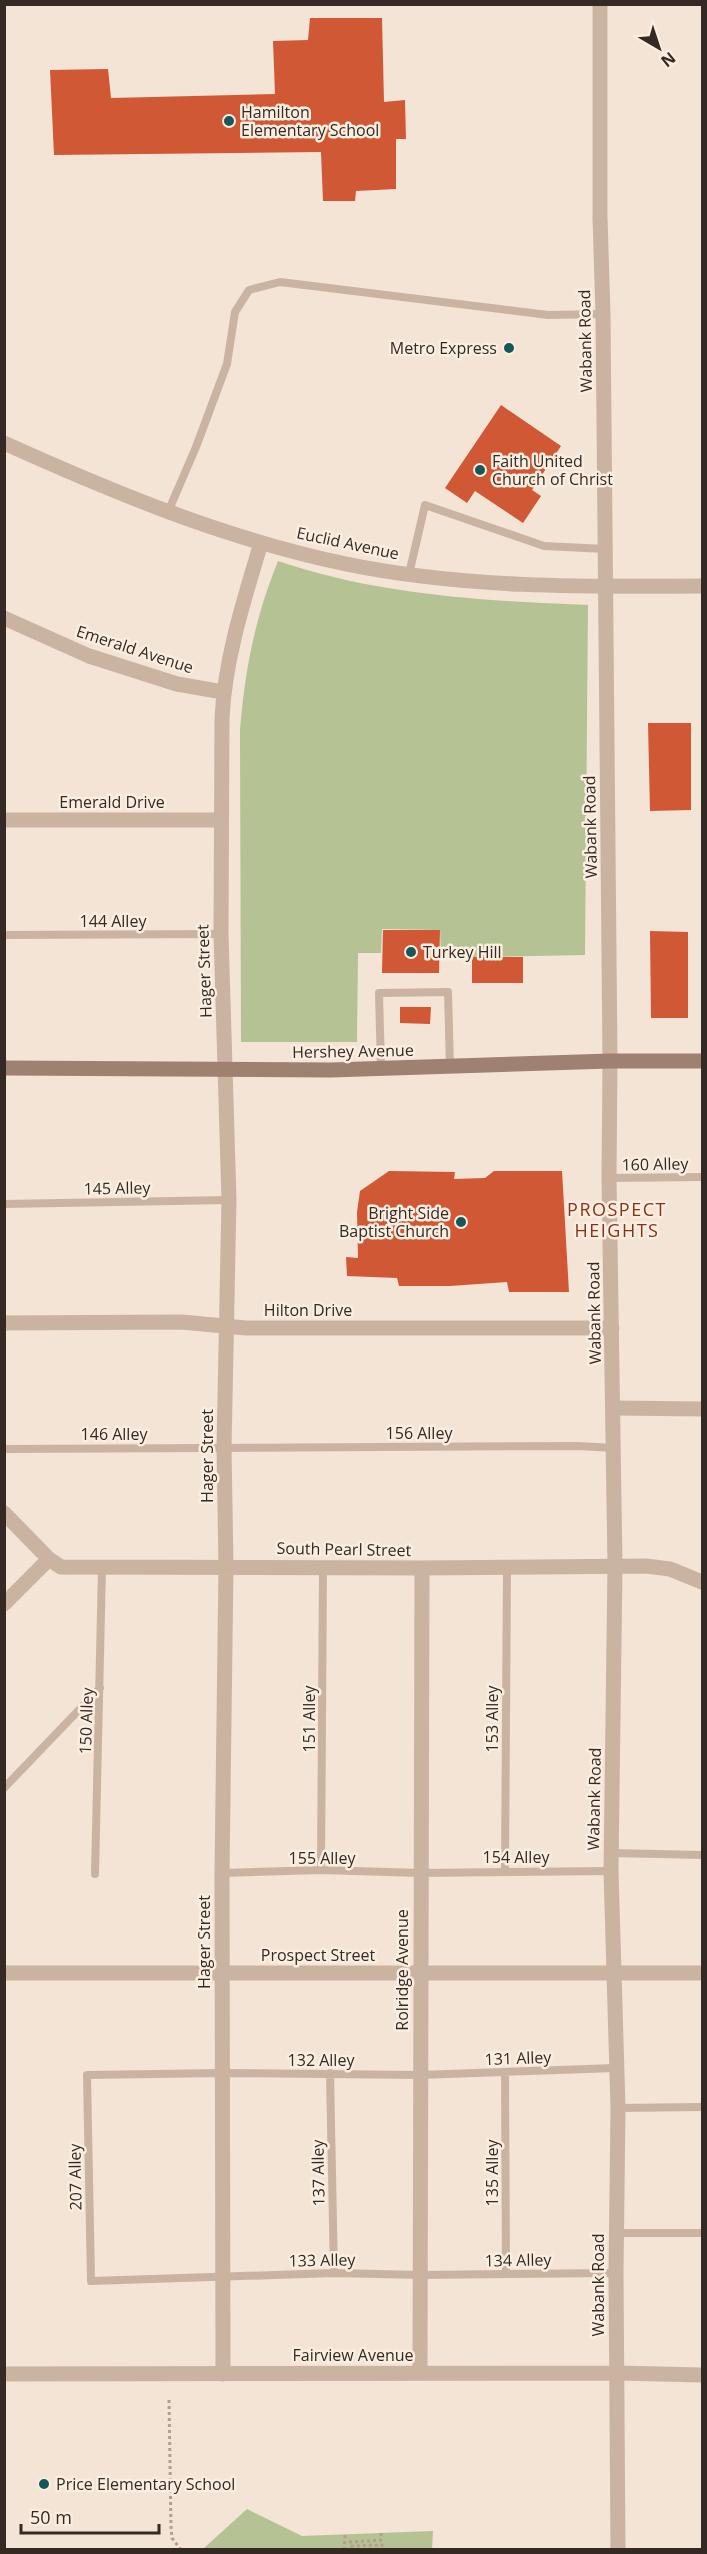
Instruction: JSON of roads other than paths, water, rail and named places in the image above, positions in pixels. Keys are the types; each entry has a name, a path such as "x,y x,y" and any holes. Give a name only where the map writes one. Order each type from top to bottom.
{"main road":[{"name":"Hershey Avenue","path":"4,1068 381,1069 610,1061 702,1061"}],"street":[{"name":"Wabank Road","path":"600,4 600,217 603,314 610,1061 609,1178 614,1408 615,1566 611,1871 618,2108 616,2233 618,2550"},
{"name":"Euclid Avenue","path":"4,443 168,513 261,543 346,564 409,574 500,584 605,587 702,586"},
{"name":"Hager Street","path":"223,2374 222,1874 226,1566 224,1448 229,1200 220,820 224,692 234,639 261,543"},
{"name":"Emerald Avenue","path":"4,618 89,656 177,684 224,692"},
{"name":"Emerald Drive","path":"4,820 220,820"},
{"name":"Hilton Drive","path":"4,1323 181,1322 246,1328 612,1328"},
{"path":"614,1408 702,1409"},
{"name":"South Pearl Street","path":"4,1513 49,1559 62,1567 646,1566 670,1569 702,1582"},
{"path":"4,1604 49,1559"},
{"name":"Rolridge Avenue","path":"420,2372 422,1568"},
{"name":"Prospect Street","path":"4,1973 702,1973"},
{"name":"Fairview Avenue","path":"4,2374 420,2372 702,2375"}],"lane":[{"path":"168,513 227,364 236,312 249,290 280,282 548,315 603,314"},
{"path":"409,574 425,505 544,546 605,549"},
{"name":"144 Alley","path":"4,935 221,934"},
{"path":"381,1069 379,993 448,992 450,1067"},
{"name":"160 Alley","path":"609,1178 702,1177"},
{"name":"145 Alley","path":"4,1204 229,1200"},
{"name":"156 Alley","path":"224,1448 614,1448"},
{"name":"146 Alley","path":"4,1449 224,1448"},
{"name":"151 Alley","path":"321,1870 323,1567"},
{"name":"153 Alley","path":"505,1870 507,1567"},
{"name":"150 Alley","path":"95,1874 102,1568"},
{"path":"4,1788 100,1688"},
{"path":"611,1854 702,1856"},
{"name":"155 Alley","path":"222,1874 321,1870 421,1873"},
{"name":"154 Alley","path":"421,1873 505,1870 611,1871"},
{"name":"131 Alley","path":"420,2075 616,2068"},
{"name":"135 Alley","path":"505,2072 506,2273"},
{"name":"132 Alley","path":"222,2073 420,2075"},
{"name":"207 Alley","path":"222,2073 87,2075 91,2281 224,2276"},
{"name":"137 Alley","path":"330,2073 334,2273"},
{"path":"618,2108 702,2107"},
{"path":"616,2233 702,2233"},
{"name":"133 Alley","path":"224,2276 334,2273 420,2275"},
{"name":"134 Alley","path":"420,2275 616,2273"}],"place":[{"name":"Hamilton Elementary School","path":"229,121"},
{"name":"Metro Express","path":"509,348"},
{"name":"Faith United Church of Christ","path":"480,470"},
{"name":"Turkey Hill","path":"411,952"},
{"name":"Bright Side Baptist Church","path":"461,1222"},
{"name":"Price Elementary School","path":"44,2484"}],"district":[{"name":"PROSPECT HEIGHTS","path":"617,1220"}]}
